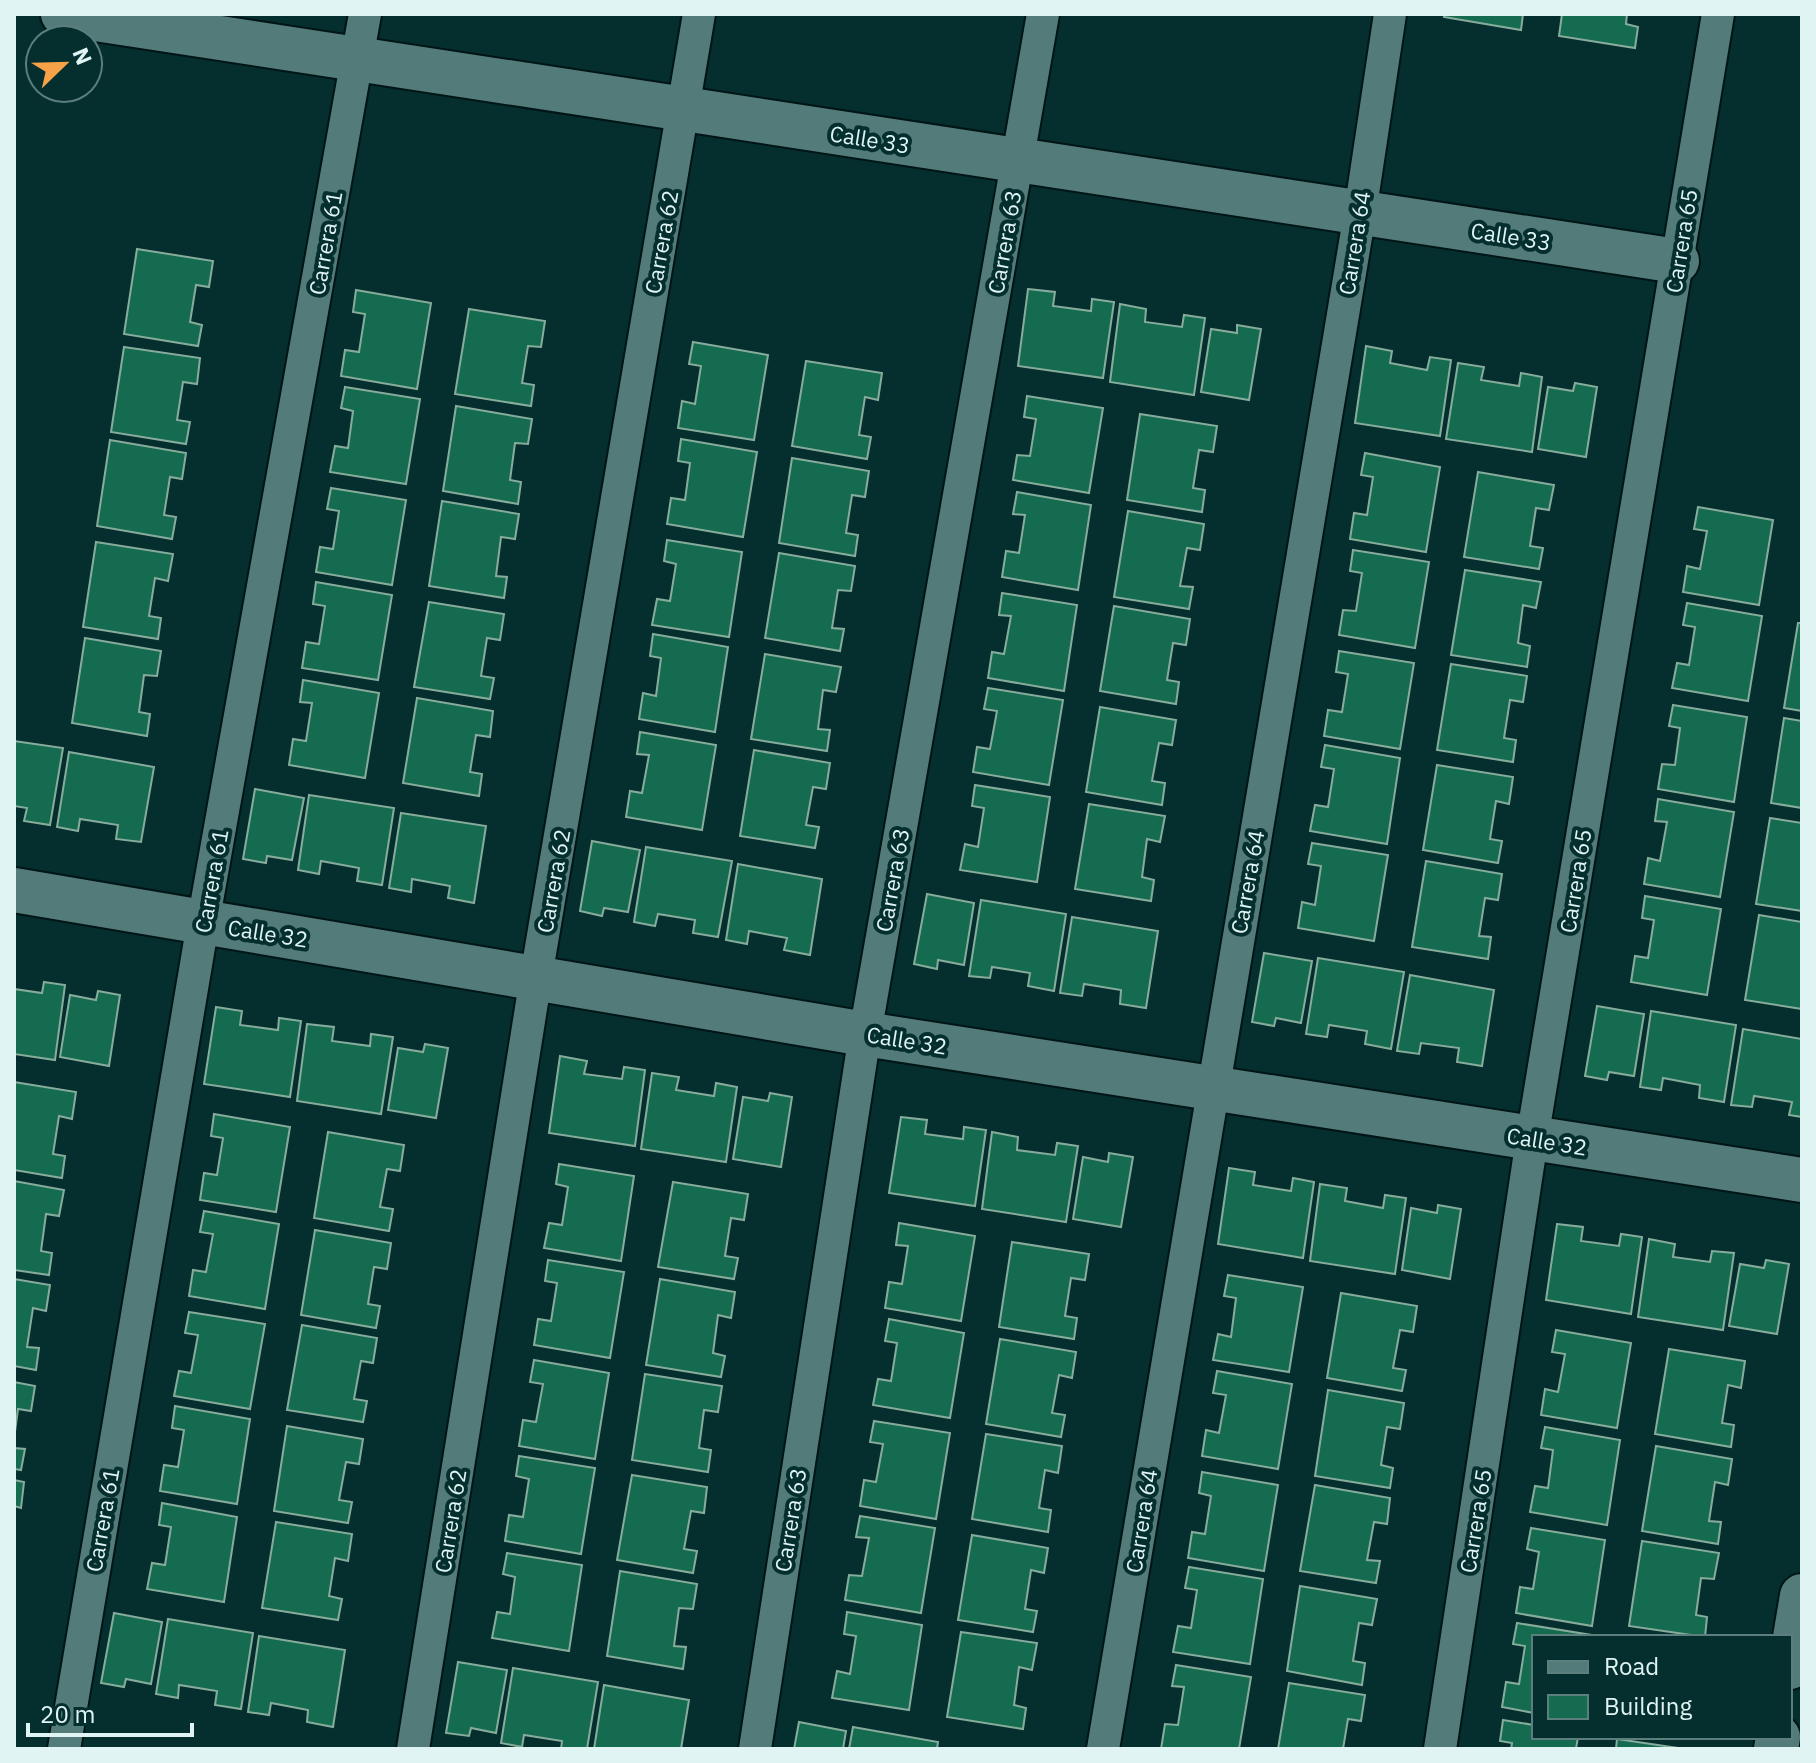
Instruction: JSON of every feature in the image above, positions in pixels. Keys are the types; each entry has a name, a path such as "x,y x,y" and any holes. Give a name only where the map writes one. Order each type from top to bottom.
{"street":[{"name":"Calle 33","path":"63,14 1677,261"},
{"name":"Calle 32","path":"14,890 865,1034 1802,1180"},
{"path":"1792,1657 1802,1596"}],"lane":[{"name":"Carrera 61","path":"64,1749 203,923 365,14"},
{"name":"Carrera 62","path":"413,1749 536,977 699,14"},
{"name":"Carrera 63","path":"755,1749 865,1034 1043,14"},
{"name":"Carrera 64","path":"1103,1749 1360,213 1390,14"},
{"name":"Carrera 65","path":"1440,1749 1532,1139 1718,14"}],"building":[{"path":"1445,14 1523,14 1521,30 1444,17"},
{"path":"1562,14 1627,14 1626,24 1638,27 1635,48 1559,36"},
{"path":"137,249 213,261 209,287 196,285 190,322 202,325 198,346 124,334"},
{"path":"1028,289 1055,292 1053,306 1091,311 1092,299 1114,302 1103,378 1018,366"},
{"path":"356,290 431,303 417,389 341,376 345,350 359,352 365,314 353,312"},
{"path":"1120,304 1146,309 1145,322 1182,327 1184,315 1205,318 1194,395 1110,382"},
{"path":"469,309 545,321 541,347 528,346 522,383 534,385 531,406 455,394"},
{"path":"1237,325 1261,329 1249,400 1201,392 1211,329 1237,333"},
{"path":"693,342 768,355 754,440 678,428 682,401 695,404 701,366 689,364"},
{"path":"1366,346 1392,351 1390,363 1427,370 1430,357 1451,360 1440,436 1355,423"},
{"path":"124,347 200,358 197,384 183,382 177,420 190,422 186,444 111,432"},
{"path":"806,361 882,373 878,400 865,397 859,435 871,437 867,459 792,446"},
{"path":"1458,363 1484,367 1481,380 1519,386 1521,373 1542,377 1532,452 1446,439"},
{"path":"1575,383 1597,387 1586,457 1538,449 1548,387 1573,391"},
{"path":"345,387 420,399 406,484 330,472 335,446 348,448 353,411 341,408"},
{"path":"1027,396 1103,408 1089,493 1013,480 1017,455 1030,456 1036,419 1024,417"},
{"path":"456,406 532,419 528,444 515,443 510,480 521,482 518,504 443,491"},
{"path":"1140,414 1217,426 1213,452 1199,450 1193,488 1205,490 1202,512 1127,500"},
{"path":"681,439 757,452 743,537 667,524 671,498 685,500 690,463 678,461"},
{"path":"110,440 186,453 182,479 170,477 164,515 176,517 172,539 97,526"},
{"path":"1365,453 1440,467 1426,552 1350,539 1354,513 1367,515 1373,477 1361,475"},
{"path":"792,458 869,471 865,497 852,495 846,533 858,535 855,556 779,543"},
{"path":"1478,472 1554,485 1549,510 1536,508 1530,546 1543,548 1539,569 1464,557"},
{"path":"331,488 406,500 392,585 316,572 320,547 333,549 339,511 327,509"},
{"path":"1017,492 1091,505 1078,590 1002,577 1006,551 1019,553 1025,515 1013,514"},
{"path":"442,501 519,514 515,539 501,537 496,576 507,577 504,598 429,586"},
{"path":"1698,507 1773,520 1759,605 1683,592 1687,566 1700,569 1707,531 1694,529"},
{"path":"1128,511 1204,524 1200,550 1187,548 1180,586 1193,587 1189,609 1114,597"},
{"path":"667,540 742,552 729,637 652,625 657,599 670,601 676,564 664,561"},
{"path":"96,542 173,554 168,581 155,578 149,616 161,618 158,639 83,627"},
{"path":"1353,550 1429,562 1415,648 1339,635 1343,610 1356,611 1362,573 1350,571"},
{"path":"779,553 855,566 851,591 838,590 832,628 844,629 840,651 765,638"},
{"path":"1465,570 1541,582 1536,608 1523,605 1518,643 1530,646 1527,667 1451,655"},
{"path":"316,582 392,595 378,680 302,668 306,642 319,644 325,606 313,604"},
{"path":"1002,593 1077,605 1064,691 988,678 992,652 1004,654 1011,616 999,615"},
{"path":"429,602 504,614 500,640 487,638 481,676 494,678 490,699 414,687"},
{"path":"1687,603 1762,616 1748,701 1672,688 1677,663 1689,665 1695,627 1683,625"},
{"path":"1114,606 1190,619 1186,645 1173,643 1167,680 1179,682 1176,704 1100,691"},
{"path":"1798,623 1802,623 1802,711 1784,708"},
{"path":"653,634 728,647 715,732 639,719 643,693 656,696 661,658 650,656"},
{"path":"85,638 161,651 157,676 144,675 139,712 150,714 147,736 72,723"},
{"path":"1339,651 1414,663 1400,749 1324,736 1328,710 1342,712 1348,674 1336,672"},
{"path":"765,654 841,667 836,692 823,690 818,729 830,730 827,751 751,739"},
{"path":"1451,664 1527,676 1523,702 1510,700 1504,738 1516,740 1513,762 1437,750"},
{"path":"303,680 379,693 365,778 289,765 293,739 306,741 312,703 300,702"},
{"path":"988,688 1063,700 1049,785 973,772 977,747 990,749 997,711 984,709"},
{"path":"417,698 493,711 490,737 476,735 470,772 482,774 479,796 403,783"},
{"path":"1673,705 1747,717 1734,802 1658,789 1662,764 1675,765 1680,728 1669,726"},
{"path":"1100,707 1176,720 1172,745 1159,743 1152,781 1165,783 1162,805 1086,792"},
{"path":"1784,718 1802,721 1802,808 1771,803"},
{"path":"640,732 716,745 702,830 626,817 630,791 642,793 649,755 637,754"},
{"path":"14,741 63,748 50,825 24,821 27,808 14,806"},
{"path":"1325,745 1400,758 1387,844 1310,831 1315,805 1328,807 1334,769 1321,767"},
{"path":"754,750 830,763 826,789 813,787 806,825 819,827 815,848 740,836"},
{"path":"69,752 154,767 141,842 116,839 118,825 80,819 78,831 57,827"},
{"path":"1437,765 1513,777 1509,804 1496,801 1490,839 1502,841 1498,863 1423,850"},
{"path":"975,785 1050,797 1037,882 960,870 965,844 978,847 984,808 972,806"},
{"path":"255,789 304,798 292,860 267,856 266,863 243,859"},
{"path":"309,795 394,808 382,885 357,881 359,868 321,861 319,874 298,870"},
{"path":"1658,799 1734,812 1720,897 1644,884 1648,858 1660,861 1667,822 1655,821"},
{"path":"1089,804 1165,816 1160,842 1147,839 1142,877 1154,880 1151,901 1075,889"},
{"path":"401,813 486,826 474,903 448,898 450,886 412,879 411,892 389,888"},
{"path":"1770,818 1802,823 1802,911 1756,904"},
{"path":"592,841 640,850 628,912 604,908 602,916 580,911"},
{"path":"1312,843 1388,855 1374,941 1298,928 1302,902 1315,905 1321,866 1308,864"},
{"path":"646,847 732,861 718,937 693,933 695,920 658,914 655,926 634,922"},
{"path":"1426,861 1502,874 1498,900 1485,898 1479,936 1491,937 1488,959 1412,947"},
{"path":"738,864 822,879 810,955 784,950 787,938 749,931 747,944 726,940"},
{"path":"927,894 974,903 964,965 938,960 937,969 914,964"},
{"path":"1645,896 1721,909 1707,995 1631,982 1635,956 1648,958 1654,920 1642,918"},
{"path":"981,900 1066,914 1054,991 1028,986 1030,973 992,967 990,978 969,976"},
{"path":"1759,915 1802,922 1802,1009 1745,1000"},
{"path":"1072,917 1158,931 1146,1008 1120,1004 1121,990 1084,984 1082,996 1060,993"},
{"path":"1264,953 1312,961 1301,1023 1276,1018 1274,1026 1252,1022"},
{"path":"1318,958 1404,972 1391,1049 1365,1044 1367,1031 1329,1025 1327,1037 1306,1034"},
{"path":"1410,975 1494,990 1482,1066 1457,1062 1459,1048 1421,1043 1419,1054 1397,1051"},
{"path":"44,982 65,985 55,1060 14,1054 14,989 42,993"},
{"path":"98,991 120,995 109,1066 60,1057 70,995 96,1000"},
{"path":"1597,1006 1644,1014 1634,1076 1609,1072 1607,1080 1585,1076"},
{"path":"216,1007 242,1011 240,1025 278,1030 279,1018 301,1021 290,1097 204,1084"},
{"path":"1651,1011 1736,1025 1724,1102 1699,1098 1700,1085 1663,1078 1661,1090 1640,1087"},
{"path":"307,1024 334,1027 332,1041 370,1046 371,1034 393,1037 381,1114 297,1101"},
{"path":"1743,1029 1802,1039 1802,1117 1789,1115 1792,1102 1754,1096 1752,1107 1731,1105"},
{"path":"425,1044 448,1048 436,1118 388,1110 398,1048 423,1052"},
{"path":"560,1056 587,1061 584,1074 622,1079 624,1067 645,1070 635,1146 549,1133"},
{"path":"652,1073 679,1077 676,1090 714,1096 716,1083 737,1087 726,1162 641,1149"},
{"path":"14,1082 76,1092 72,1119 59,1116 53,1154 65,1156 62,1178 14,1170"},
{"path":"770,1093 792,1097 781,1167 733,1159 743,1097 768,1101"},
{"path":"214,1114 290,1127 276,1212 200,1200 204,1173 217,1175 223,1138 211,1136"},
{"path":"901,1117 927,1120 925,1134 963,1139 964,1127 986,1130 975,1206 889,1193"},
{"path":"328,1132 404,1145 400,1171 387,1169 380,1207 393,1209 389,1231 314,1218"},
{"path":"992,1132 1018,1137 1017,1150 1055,1155 1057,1143 1078,1146 1066,1222 982,1209"},
{"path":"1109,1153 1133,1157 1121,1227 1073,1219 1083,1157 1108,1162"},
{"path":"559,1164 634,1176 621,1261 544,1248 549,1223 562,1225 568,1187 556,1184"},
{"path":"1229,1168 1255,1172 1253,1185 1291,1191 1293,1178 1314,1182 1303,1258 1218,1244"},
{"path":"14,1181 64,1190 59,1216 46,1214 41,1251 52,1253 49,1275 14,1270"},
{"path":"673,1182 748,1194 744,1220 731,1218 725,1256 738,1258 734,1279 658,1267"},
{"path":"1320,1184 1347,1188 1345,1201 1383,1208 1385,1195 1406,1198 1395,1274 1310,1261"},
{"path":"1438,1205 1461,1209 1450,1279 1402,1270 1411,1208 1437,1213"},
{"path":"204,1211 279,1224 265,1309 189,1296 193,1270 206,1272 213,1234 200,1232"},
{"path":"899,1223 975,1236 961,1321 885,1308 889,1282 902,1284 908,1246 896,1245"},
{"path":"1557,1224 1583,1227 1581,1241 1619,1246 1621,1234 1642,1237 1631,1314 1546,1300"},
{"path":"315,1230 391,1243 387,1269 374,1267 368,1304 380,1306 376,1328 301,1315"},
{"path":"1649,1239 1675,1244 1673,1257 1710,1262 1712,1251 1734,1253 1723,1330 1638,1317"},
{"path":"1012,1242 1089,1254 1085,1280 1071,1278 1065,1316 1077,1318 1074,1339 999,1327"},
{"path":"548,1260 624,1272 610,1358 534,1345 538,1319 551,1321 557,1283 545,1281"},
{"path":"1766,1260 1789,1264 1777,1334 1729,1326 1740,1264 1764,1268"},
{"path":"1228,1275 1303,1287 1289,1372 1213,1360 1218,1334 1231,1337 1236,1298 1224,1296"},
{"path":"14,1279 50,1285 46,1311 33,1308 27,1347 39,1348 36,1370 14,1366"},
{"path":"660,1279 735,1292 731,1318 718,1315 713,1353 725,1356 721,1377 646,1365"},
{"path":"1341,1293 1417,1306 1413,1332 1400,1330 1393,1368 1406,1370 1402,1391 1327,1378"},
{"path":"189,1312 265,1324 250,1409 174,1396 179,1371 191,1373 198,1335 185,1333"},
{"path":"889,1319 964,1333 950,1418 873,1405 878,1379 891,1381 897,1343 885,1341"},
{"path":"302,1325 377,1338 373,1363 361,1361 354,1399 367,1401 363,1422 287,1410"},
{"path":"1556,1330 1631,1343 1617,1428 1541,1415 1545,1389 1558,1392 1565,1354 1552,1352"},
{"path":"1000,1339 1076,1352 1072,1378 1059,1375 1052,1413 1065,1415 1061,1437 986,1424"},
{"path":"1669,1349 1745,1361 1741,1388 1728,1385 1722,1423 1734,1425 1731,1447 1655,1434"},
{"path":"534,1360 609,1373 595,1459 519,1446 523,1420 536,1422 543,1384 530,1382"},
{"path":"1217,1371 1292,1384 1278,1469 1202,1456 1206,1430 1219,1433 1226,1395 1213,1393"},
{"path":"645,1374 722,1386 718,1412 704,1410 699,1448 711,1450 708,1472 632,1460"},
{"path":"14,1382 35,1386 31,1411 18,1409 14,1439"},
{"path":"1328,1390 1404,1403 1400,1429 1387,1427 1381,1465 1393,1468 1390,1488 1315,1476"},
{"path":"175,1406 250,1419 237,1504 160,1491 164,1465 178,1467 184,1430 172,1428"},
{"path":"874,1421 950,1433 936,1519 860,1506 864,1480 876,1482 883,1444 870,1442"},
{"path":"287,1426 363,1439 359,1464 346,1462 339,1500 352,1502 348,1523 274,1511"},
{"path":"1545,1427 1620,1440 1607,1525 1530,1512 1535,1486 1548,1488 1553,1450 1541,1448"},
{"path":"986,1434 1062,1446 1058,1473 1045,1470 1039,1508 1051,1510 1048,1532 972,1519"},
{"path":"1656,1446 1732,1459 1728,1485 1715,1482 1709,1521 1721,1522 1718,1544 1642,1531"},
{"path":"14,1448 25,1449 21,1470 14,1469"},
{"path":"519,1456 595,1468 581,1554 505,1541 509,1515 523,1517 529,1479 516,1476"},
{"path":"1202,1472 1278,1485 1264,1571 1188,1558 1192,1532 1205,1534 1211,1496 1199,1493"},
{"path":"632,1475 707,1487 704,1513 691,1511 684,1549 697,1551 693,1573 617,1560"},
{"path":"14,1480 24,1482 21,1508 14,1506"},
{"path":"1315,1485 1390,1498 1387,1524 1374,1522 1367,1560 1380,1561 1376,1583 1300,1571"},
{"path":"162,1503 237,1517 224,1602 147,1589 152,1563 165,1565 171,1527 159,1525"},
{"path":"860,1516 935,1528 921,1613 845,1600 849,1575 862,1576 869,1538 856,1537"},
{"path":"276,1522 352,1534 348,1561 335,1558 329,1596 342,1599 338,1620 262,1608"},
{"path":"1531,1528 1605,1540 1592,1626 1516,1613 1520,1587 1533,1589 1539,1552 1527,1549"},
{"path":"972,1535 1048,1548 1044,1573 1031,1570 1025,1609 1037,1611 1033,1632 958,1620"},
{"path":"1642,1541 1719,1553 1714,1579 1701,1578 1696,1615 1707,1617 1705,1635 1629,1626"},
{"path":"507,1553 582,1565 569,1651 492,1638 497,1612 510,1614 515,1577 503,1574"},
{"path":"1189,1567 1263,1579 1250,1664 1173,1652 1178,1626 1191,1628 1197,1590 1185,1588"},
{"path":"620,1571 697,1584 693,1609 679,1608 674,1646 686,1647 683,1669 607,1656"},
{"path":"1300,1586 1377,1599 1372,1625 1359,1623 1353,1661 1365,1663 1362,1685 1287,1671"},
{"path":"847,1612 922,1625 909,1710 832,1698 837,1671 850,1674 856,1636 844,1634"},
{"path":"114,1613 162,1622 151,1684 126,1679 124,1687 101,1683"},
{"path":"168,1619 253,1633 241,1709 215,1705 217,1691 179,1685 178,1698 156,1694"},
{"path":"1517,1623 1592,1635 1532,1635 1532,1713 1502,1707 1506,1682 1519,1684 1525,1646 1513,1644"},
{"path":"961,1632 1037,1643 1032,1670 1019,1667 1014,1705 1026,1708 1023,1729 947,1717"},
{"path":"259,1636 345,1650 333,1727 307,1722 308,1710 271,1703 269,1715 248,1712"},
{"path":"458,1662 507,1670 496,1733 471,1728 469,1736 446,1733"},
{"path":"1176,1665 1251,1677 1239,1749 1161,1749 1165,1724 1178,1725 1184,1687 1172,1686"},
{"path":"513,1668 598,1682 587,1749 561,1749 562,1741 524,1735 522,1747 501,1743"},
{"path":"1289,1683 1365,1695 1361,1721 1348,1719 1343,1749 1278,1749"},
{"path":"604,1685 689,1700 681,1749 594,1749"},
{"path":"1503,1720 1532,1725 1532,1739 1578,1739 1576,1749 1511,1749 1512,1743 1500,1741"},
{"path":"799,1722 846,1731 843,1749 794,1749"},
{"path":"853,1727 938,1742 937,1749 849,1749"},
{"path":"1617,1739 1685,1749 1616,1749"}]}
